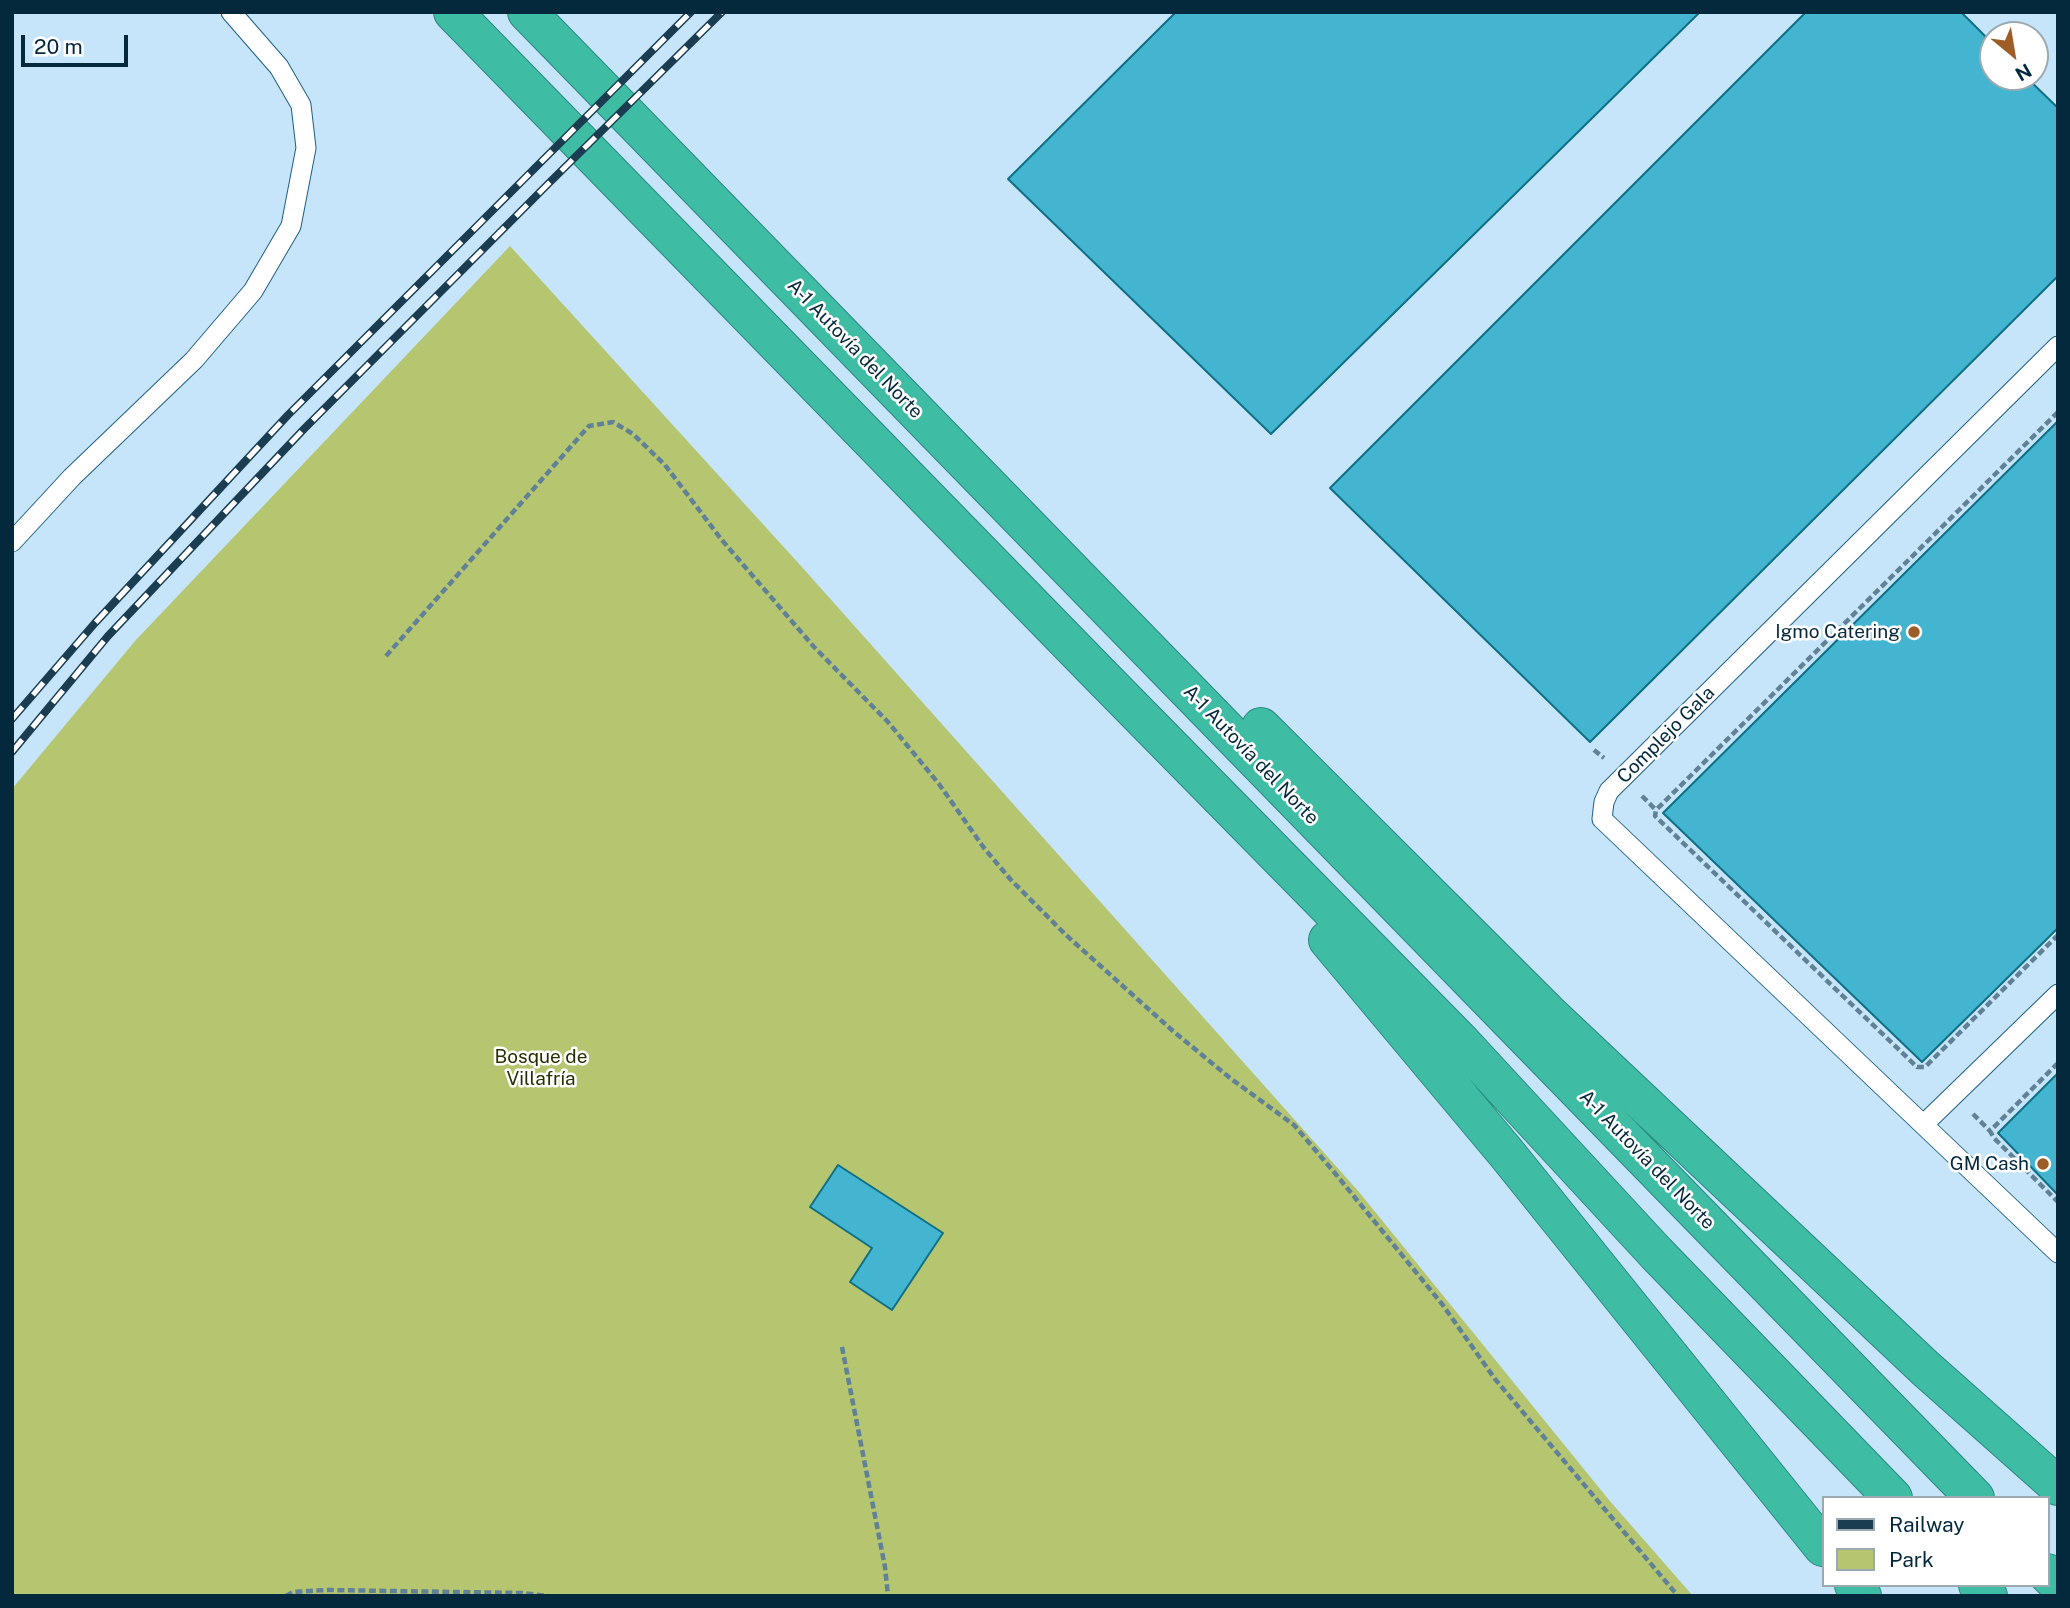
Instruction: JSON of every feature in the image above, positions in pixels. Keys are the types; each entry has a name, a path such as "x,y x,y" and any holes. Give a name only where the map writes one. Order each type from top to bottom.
{"highway":[{"path":"453,12 1461,1042 1657,1253 1891,1496"},
{"name":"A-1 Autovía del Norte","path":"527,12 1973,1496"},
{"path":"1086,586 1149,613 1547,1012 1925,1367 2058,1486"},
{"path":"1101,676 1168,766 1343,957 1507,1154 1822,1546"}],"lane":[{"path":"12,542 72,477 194,360 253,291 291,226 306,148 301,105 279,68 231,12"},
{"name":"Complejo Gala","path":"2058,346 1609,791 1602,818 2058,1253"},
{"path":"1924,1124 2058,994"}],"path":[{"path":"2058,412 1656,810 1656,816 1917,1068 1925,1067 2058,935"},
{"path":"386,656 589,426 613,422 633,434 665,465 721,539 814,647 888,722 939,784 984,848 1011,880 1066,935 1173,1031 1230,1078 1294,1125 1442,1304 1495,1378 1678,1596"},
{"path":"2058,1063 1990,1131 2058,1202"},
{"path":"842,1347 885,1567 888,1596"},
{"path":"286,1596 293,1592 338,1590 522,1593 548,1596"}],"green space":[{"name":"Bosque de Villafría","path":"510,246 801,566 1359,1192 1609,1500 1693,1596 12,1596 12,789 135,641"}],"building":[{"path":"1176,12 1700,12 1271,434 1008,179"},
{"path":"1806,12 1961,12 1979,30 1979,91 2040,91 2058,108 2058,276 1590,742 1330,488"},
{"path":"2058,421 2058,928 1922,1062 1663,813"},
{"name":"GM Cash","path":"2058,1073 2058,1195 1998,1133"},
{"path":"838,1165 943,1233 892,1310 850,1282 872,1248 810,1207"}],"railway":[{"path":"12,719 95,623 288,415 691,12"},
{"path":"12,752 108,636 304,429 722,12"}],"place":[{"name":"Igmo Catering","path":"1914,632"},
{"name":"GM Cash","path":"2043,1164"}]}
